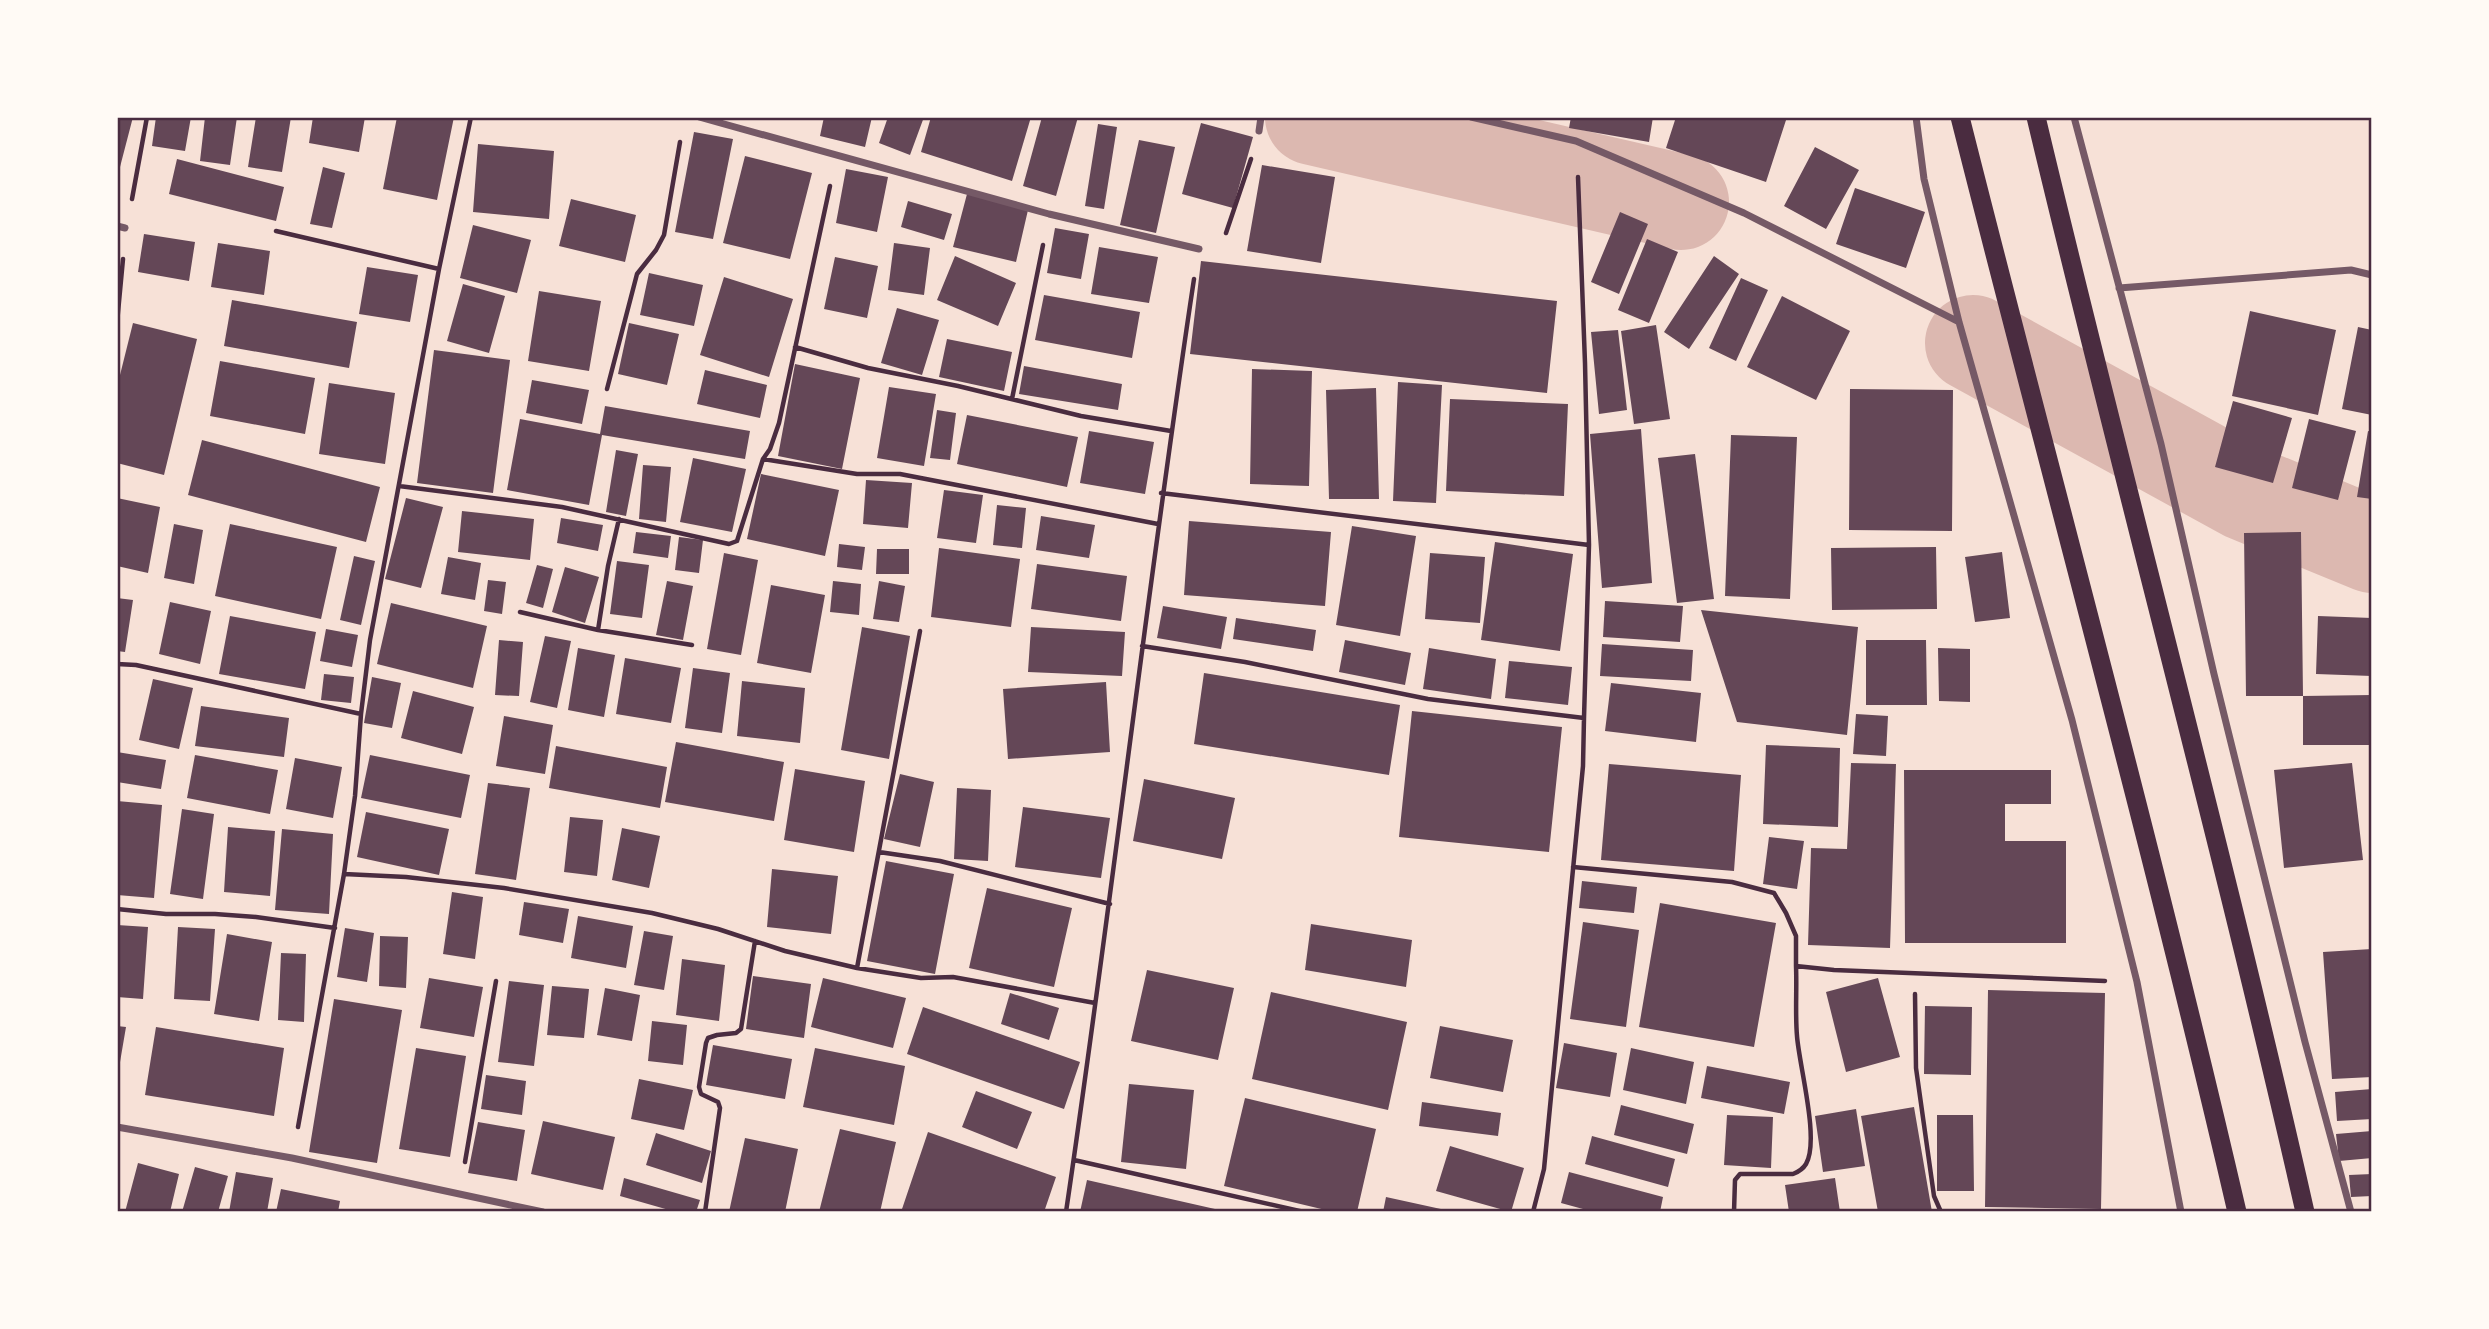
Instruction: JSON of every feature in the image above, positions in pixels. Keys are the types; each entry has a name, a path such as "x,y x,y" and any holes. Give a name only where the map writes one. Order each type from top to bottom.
{"highway":[{"path":"1960,117 2105,677 2237,1212"},
{"path":"2036,117 2087,332 2264,1035 2305,1212"}],"street":[{"path":"699,117 1049,215 1199,249"},
{"path":"1471,117 1576,141 1744,213 1959,321"},
{"path":"1916,117 1924,179 1959,321 2072,720 2137,982 2181,1212"},
{"path":"2074,117 2162,447 2263,871 2350,1212"},
{"path":"1259,131 1261,118"},
{"path":"2119,288 2351,270 2372,275"},
{"path":"117,1127 292,1158 543,1212"}],"path":[{"path":"292,1158 344,873 355,796 370,640 439,269 471,117"},
{"path":"607,389 637,274 664,235 682,130"},
{"path":"1066,1212 1110,904 1161,493 1199,249 1215,242 1227,232 1259,131"},
{"path":"399,486 562,507 729,544 737,541 763,459 770,449 779,423 836,155"},
{"path":"1533,1212 1544,1170 1583,766 1589,545 1586,363 1579,195"},
{"path":"1012,399 1049,215"},
{"path":"276,231 439,269"},
{"path":"795,347 868,368 1082,416 1171,431"},
{"path":"763,459 857,474 900,474 1158,524"},
{"path":"1161,493 1589,545"},
{"path":"598,630 619,519"},
{"path":"520,612 598,630 692,645"},
{"path":"857,968 920,631"},
{"path":"1142,646 1245,662 1428,699 1584,718"},
{"path":"117,664 136,665 361,714"},
{"path":"879,852 940,862 1110,904"},
{"path":"1573,867 1732,882 1774,893 1786,913 1796,936 1797,1037 1807,1091 1810,1134 1807,1163 1793,1174 1740,1174 1735,1180 1734,1212"},
{"path":"344,873 504,888 683,919 785,951 857,968 921,978 953,977 1095,1003"},
{"path":"117,909 166,914 256,917 335,928"},
{"path":"705,1212 720,1108 718,1102 701,1094 699,1087 706,1043 708,1038 736,1033 741,1029 755,941"},
{"path":"1796,965 1834,970 2137,982"},
{"path":"460,1194 496,981"},
{"path":"1915,994 1916,1068 1932,1187 1941,1212"},
{"path":"1074,1160 1304,1212"}],"building":[{"path":"117,117 133,117 120,167 117,166"},
{"path":"156,117 191,117 185,151 152,146"},
{"path":"205,117 237,117 230,165 200,161"},
{"path":"256,117 291,117 282,172 248,167"},
{"path":"313,117 365,117 359,152 309,143"},
{"path":"397,117 454,117 437,200 383,189"},
{"path":"824,117 872,117 865,147 820,136"},
{"path":"888,117 924,117 910,155 879,143"},
{"path":"931,117 1031,117 1012,181 921,152"},
{"path":"1042,117 1078,117 1056,196 1023,186"},
{"path":"1571,117 1653,117 1649,142 1569,128"},
{"path":"1676,117 1787,117 1766,182 1666,148"},
{"path":"1201,123 1253,137 1233,208 1182,194"},
{"path":"1098,124 1117,127 1104,209 1085,206"},
{"path":"694,132 733,139 713,239 675,232"},
{"path":"1139,140 1175,147 1156,233 1120,225"},
{"path":"478,144 554,151 549,219 473,212"},
{"path":"1815,147 1859,170 1826,229 1784,206"},
{"path":"745,156 812,173 790,259 723,243"},
{"path":"177,159 284,187 276,221 169,194"},
{"path":"1262,165 1335,177 1321,263 1247,251"},
{"path":"323,167 345,173 332,228 310,224"},
{"path":"846,169 888,177 877,232 836,223"},
{"path":"1855,188 1925,212 1906,268 1836,244"},
{"path":"967,194 1028,210 1016,262 953,247"},
{"path":"571,199 636,215 625,262 559,246"},
{"path":"908,201 952,214 944,240 901,227"},
{"path":"1620,212 1648,224 1619,294 1591,282"},
{"path":"473,225 531,240 517,293 460,278"},
{"path":"1055,228 1089,234 1081,279 1047,273"},
{"path":"144,234 195,242 189,281 138,272"},
{"path":"1647,239 1678,252 1649,323 1618,310"},
{"path":"218,243 270,251 264,295 211,287"},
{"path":"894,243 930,248 924,295 888,290"},
{"path":"1099,247 1158,257 1149,303 1091,294"},
{"path":"955,256 1016,283 998,326 937,300"},
{"path":"1714,256 1739,274 1689,349 1664,332"},
{"path":"835,257 878,266 867,318 824,309"},
{"path":"1201,261 1557,301 1547,393 1190,354"},
{"path":"367,267 418,275 410,322 359,314"},
{"path":"649,273 703,285 694,326 640,315"},
{"path":"724,277 793,299 769,377 700,355"},
{"path":"1741,278 1768,290 1736,361 1709,348"},
{"path":"463,284 505,296 489,353 447,341"},
{"path":"539,291 601,301 589,371 528,361"},
{"path":"1044,295 1140,312 1132,358 1035,340"},
{"path":"1782,296 1850,331 1816,400 1747,367"},
{"path":"232,300 357,322 349,368 224,346"},
{"path":"897,308 939,320 922,375 881,363"},
{"path":"2250,311 2336,330 2318,415 2232,396"},
{"path":"133,323 197,339 164,475 117,463 117,387"},
{"path":"629,323 679,334 667,385 618,374"},
{"path":"1656,325 1670,419 1634,424 1621,331"},
{"path":"2358,327 2372,330 2372,415 2342,409"},
{"path":"1618,330 1627,410 1599,414 1591,332"},
{"path":"947,339 1012,352 1004,391 939,377"},
{"path":"434,350 510,360 493,493 417,483"},
{"path":"220,361 315,378 305,434 210,416"},
{"path":"795,364 860,378 842,469 778,456"},
{"path":"1024,366 1122,384 1118,410 1019,394"},
{"path":"1252,369 1312,371 1309,486 1250,484"},
{"path":"705,370 767,385 760,418 697,404"},
{"path":"532,380 589,390 582,424 526,413"},
{"path":"1398,382 1442,385 1436,503 1393,501"},
{"path":"329,383 395,393 385,464 319,454"},
{"path":"889,387 936,394 924,466 877,458"},
{"path":"1376,388 1379,499 1329,499 1326,390"},
{"path":"1850,389 1953,390 1952,531 1849,530"},
{"path":"1450,399 1568,404 1564,496 1446,491"},
{"path":"2233,401 2292,418 2273,483 2215,467"},
{"path":"605,406 750,431 745,459 602,435 589,505 507,490 520,419 600,434"},
{"path":"937,410 956,413 950,460 930,458"},
{"path":"967,415 1078,437 1067,487 957,464"},
{"path":"2309,419 2356,431 2338,500 2292,488"},
{"path":"1641,429 1652,583 1602,588 1590,434"},
{"path":"1089,431 1154,442 1145,494 1080,483"},
{"path":"2368,431 2372,432 2372,499 2357,497"},
{"path":"1731,435 1797,437 1790,599 1725,596"},
{"path":"202,440 380,487 366,542 188,495"},
{"path":"616,450 638,454 626,516 606,512"},
{"path":"1695,454 1714,599 1677,603 1658,458"},
{"path":"693,458 746,469 732,532 680,522"},
{"path":"643,465 671,467 666,522 639,519"},
{"path":"761,474 839,490 825,556 747,539"},
{"path":"866,480 912,483 908,528 863,524"},
{"path":"944,490 983,495 976,543 937,538"},
{"path":"117,498 160,507 148,573 117,566"},
{"path":"406,498 443,507 421,588 385,579"},
{"path":"997,505 1026,508 1022,548 993,545"},
{"path":"462,511 534,519 530,560 458,552"},
{"path":"1041,516 1095,525 1089,558 1036,550"},
{"path":"561,518 603,525 598,551 557,543"},
{"path":"1189,521 1331,532 1325,606 1184,595"},
{"path":"174,524 203,530 194,584 164,578"},
{"path":"230,524 337,547 321,619 215,596"},
{"path":"1352,526 1416,536 1400,636 1336,625"},
{"path":"636,532 671,536 668,558 633,553"},
{"path":"2301,532 2303,696 2246,696 2244,533"},
{"path":"679,537 703,540 699,573 675,570"},
{"path":"1495,542 1573,554 1560,651 1481,640"},
{"path":"839,544 865,547 862,570 837,567"},
{"path":"1936,547 1937,609 1832,610 1831,548"},
{"path":"939,548 1020,559 1011,627 931,617"},
{"path":"877,549 909,549 909,574 876,574"},
{"path":"2002,552 2010,618 1975,622 1965,557"},
{"path":"724,553 758,560 741,655 707,649"},
{"path":"1430,553 1485,557 1480,623 1425,619"},
{"path":"354,556 375,561 361,625 340,620"},
{"path":"448,557 481,563 475,600 441,594"},
{"path":"617,561 649,565 642,618 610,614"},
{"path":"1037,564 1127,576 1121,621 1031,609"},
{"path":"537,565 553,569 543,608 526,603"},
{"path":"565,567 599,577 585,623 552,612"},
{"path":"488,580 506,582 502,614 484,611"},
{"path":"667,581 693,586 683,640 656,635"},
{"path":"833,581 861,584 859,615 830,612"},
{"path":"879,581 905,586 899,622 873,619"},
{"path":"771,585 825,595 811,673 757,663"},
{"path":"117,598 133,600 125,652 117,651"},
{"path":"1605,601 1683,606 1680,642 1603,637"},
{"path":"170,602 211,611 200,664 159,654"},
{"path":"391,603 487,626 473,688 377,664"},
{"path":"1163,606 1227,617 1221,649 1157,638"},
{"path":"1701,610 1858,627 1847,735 1737,722"},
{"path":"230,616 316,632 305,689 219,674"},
{"path":"2318,616 2372,618 2372,676 2316,674"},
{"path":"1236,618 1316,630 1313,651 1233,639"},
{"path":"862,627 910,636 889,759 841,750"},
{"path":"1031,627 1125,632 1122,676 1028,672"},
{"path":"326,629 358,635 352,667 320,661"},
{"path":"545,636 571,641 557,708 530,702"},
{"path":"499,640 523,642 519,696 495,695"},
{"path":"1345,640 1411,653 1405,685 1339,672"},
{"path":"1866,640 1926,640 1927,705 1866,705"},
{"path":"1602,644 1693,650 1691,681 1600,676"},
{"path":"578,648 615,655 604,717 568,710"},
{"path":"1429,648 1496,659 1491,699 1423,689"},
{"path":"1938,648 1970,649 1970,702 1939,701"},
{"path":"625,658 681,668 671,723 616,714"},
{"path":"1509,661 1572,667 1568,705 1505,698"},
{"path":"693,668 730,673 722,733 685,728"},
{"path":"1204,673 1400,705 1389,775 1194,744"},
{"path":"324,674 354,677 351,703 321,700"},
{"path":"372,677 401,683 392,728 364,723"},
{"path":"153,679 193,688 179,749 139,740"},
{"path":"742,681 805,688 800,743 737,736"},
{"path":"1106,682 1110,752 1008,759 1003,689"},
{"path":"1611,683 1701,693 1696,742 1605,731"},
{"path":"413,691 474,707 462,754 401,738"},
{"path":"2372,695 2372,745 2303,745 2303,696"},
{"path":"201,706 289,718 284,757 195,746"},
{"path":"1412,711 1562,727 1549,852 1399,837"},
{"path":"1856,714 1888,716 1886,756 1853,754"},
{"path":"504,716 553,725 545,774 496,766"},
{"path":"676,742 784,762 774,821 665,802"},
{"path":"1766,745 1840,748 1838,827 1763,824"},
{"path":"556,746 667,767 660,808 549,788"},
{"path":"117,752 166,760 161,789 117,782"},
{"path":"195,755 278,770 270,814 187,798"},
{"path":"370,755 470,775 461,818 361,798"},
{"path":"295,758 342,767 333,818 286,809"},
{"path":"1851,763 1896,764 1890,948 1808,945 1811,848 1847,849"},
{"path":"2352,763 2363,860 2284,868 2274,770"},
{"path":"1609,764 1741,775 1734,871 1601,860"},
{"path":"795,769 865,781 854,852 784,840"},
{"path":"1904,770 2051,770 2051,804 2005,804 2005,841 2066,841 2066,943 1905,943"},
{"path":"900,774 934,782 920,847 884,839"},
{"path":"1144,779 1235,798 1222,859 1133,841"},
{"path":"488,783 530,788 516,880 475,874"},
{"path":"957,788 991,790 988,861 954,859"},
{"path":"117,801 162,805 154,898 117,895"},
{"path":"1023,807 1110,818 1101,878 1015,867"},
{"path":"182,809 214,814 203,899 170,894"},
{"path":"366,812 449,829 439,875 357,857"},
{"path":"570,817 603,820 597,876 564,872"},
{"path":"228,827 275,831 270,896 224,892"},
{"path":"622,828 660,836 649,888 612,880"},
{"path":"282,829 333,834 329,914 275,910"},
{"path":"1769,837 1804,841 1797,889 1763,884"},
{"path":"886,861 954,874 935,974 867,961"},
{"path":"772,869 838,876 831,934 767,927"},
{"path":"1582,881 1637,887 1634,913 1579,908"},
{"path":"987,888 1072,908 1054,987 969,968"},
{"path":"452,892 483,897 475,959 443,954"},
{"path":"524,902 569,909 563,943 519,935"},
{"path":"1660,903 1776,923 1754,1047 1639,1027"},
{"path":"578,916 633,926 626,968 571,958"},
{"path":"1583,922 1639,930 1626,1027 1570,1019"},
{"path":"1311,924 1412,940 1406,987 1305,970"},
{"path":"117,925 148,927 143,999 117,997"},
{"path":"178,927 215,929 210,1001 174,999"},
{"path":"345,928 374,933 367,982 337,977"},
{"path":"644,931 673,936 664,990 634,985"},
{"path":"227,934 272,942 259,1021 214,1014"},
{"path":"380,936 408,937 406,988 379,986"},
{"path":"2372,949 2372,1077 2332,1079 2323,952"},
{"path":"281,953 306,954 304,1022 278,1020"},
{"path":"682,959 725,965 719,1021 676,1015"},
{"path":"1147,970 1234,988 1218,1060 1131,1041"},
{"path":"753,976 811,984 804,1038 746,1029"},
{"path":"429,978 483,987 474,1037 420,1028"},
{"path":"823,978 906,998 893,1048 811,1027"},
{"path":"1878,978 1900,1057 1846,1072 1826,992"},
{"path":"509,981 544,985 534,1066 498,1062"},
{"path":"552,986 589,989 584,1038 547,1035"},
{"path":"605,988 640,995 632,1041 597,1035"},
{"path":"1988,990 2105,993 2101,1209 1985,1207"},
{"path":"1271,992 1407,1022 1388,1110 1252,1079"},
{"path":"1010,993 1059,1008 1049,1040 1001,1024"},
{"path":"334,999 402,1010 377,1163 309,1152"},
{"path":"1925,1006 1972,1007 1971,1075 1924,1074"},
{"path":"923,1007 1080,1062 1064,1109 907,1054"},
{"path":"652,1021 687,1025 683,1065 648,1061"},
{"path":"117,1026 126,1027 119,1068 117,1068"},
{"path":"1440,1026 1513,1040 1503,1092 1430,1078"},
{"path":"156,1027 284,1048 274,1116 145,1095"},
{"path":"1564,1043 1617,1053 1610,1097 1556,1088"},
{"path":"713,1045 792,1059 785,1099 706,1085"},
{"path":"416,1048 466,1056 450,1157 399,1149"},
{"path":"815,1048 905,1066 894,1125 803,1107"},
{"path":"1631,1048 1694,1062 1686,1104 1623,1090"},
{"path":"1707,1066 1790,1082 1784,1114 1701,1098"},
{"path":"486,1075 526,1081 522,1115 481,1109"},
{"path":"639,1079 693,1090 684,1130 631,1119"},
{"path":"1129,1084 1194,1090 1186,1169 1121,1162"},
{"path":"2372,1089 2372,1119 2337,1121 2335,1092"},
{"path":"976,1091 1032,1112 1017,1149 962,1127"},
{"path":"1245,1098 1376,1129 1357,1212 1334,1212 1224,1186"},
{"path":"1422,1102 1501,1113 1498,1136 1419,1126"},
{"path":"1621,1105 1694,1124 1687,1154 1614,1135"},
{"path":"1914,1107 1932,1212 1878,1212 1861,1116"},
{"path":"1856,1109 1865,1166 1823,1172 1815,1116"},
{"path":"1727,1115 1773,1117 1771,1168 1724,1165"},
{"path":"1937,1115 1973,1115 1974,1191 1937,1191"},
{"path":"543,1121 615,1137 603,1190 531,1174"},
{"path":"478,1122 525,1130 517,1181 468,1173"},
{"path":"840,1129 896,1142 880,1212 819,1212"},
{"path":"2372,1131 2372,1158 2339,1161 2336,1134"},
{"path":"928,1132 1056,1177 1044,1212 901,1212"},
{"path":"656,1133 711,1151 702,1183 646,1165"},
{"path":"1592,1136 1675,1159 1668,1187 1585,1164"},
{"path":"745,1138 798,1149 785,1212 729,1212"},
{"path":"1450,1146 1524,1168 1511,1212 1436,1191"},
{"path":"138,1163 179,1174 170,1212 125,1212"},
{"path":"195,1167 228,1176 218,1212 182,1212"},
{"path":"236,1172 273,1178 267,1212 229,1212"},
{"path":"1569,1172 1663,1197 1660,1212 1594,1212 1561,1203"},
{"path":"2372,1174 2372,1196 2351,1197 2349,1175"},
{"path":"624,1178 700,1200 696,1212 676,1212 620,1196"},
{"path":"1835,1178 1840,1212 1789,1212 1785,1185"},
{"path":"1087,1180 1215,1209 1214,1212 1080,1212"},
{"path":"281,1189 340,1201 338,1212 276,1212"},
{"path":"1386,1197 1450,1211 1450,1212 1383,1212"}],"waterway":[{"path":"1313,117 1681,202"},
{"path":"1973,343 2246,493 2372,545"}]}
